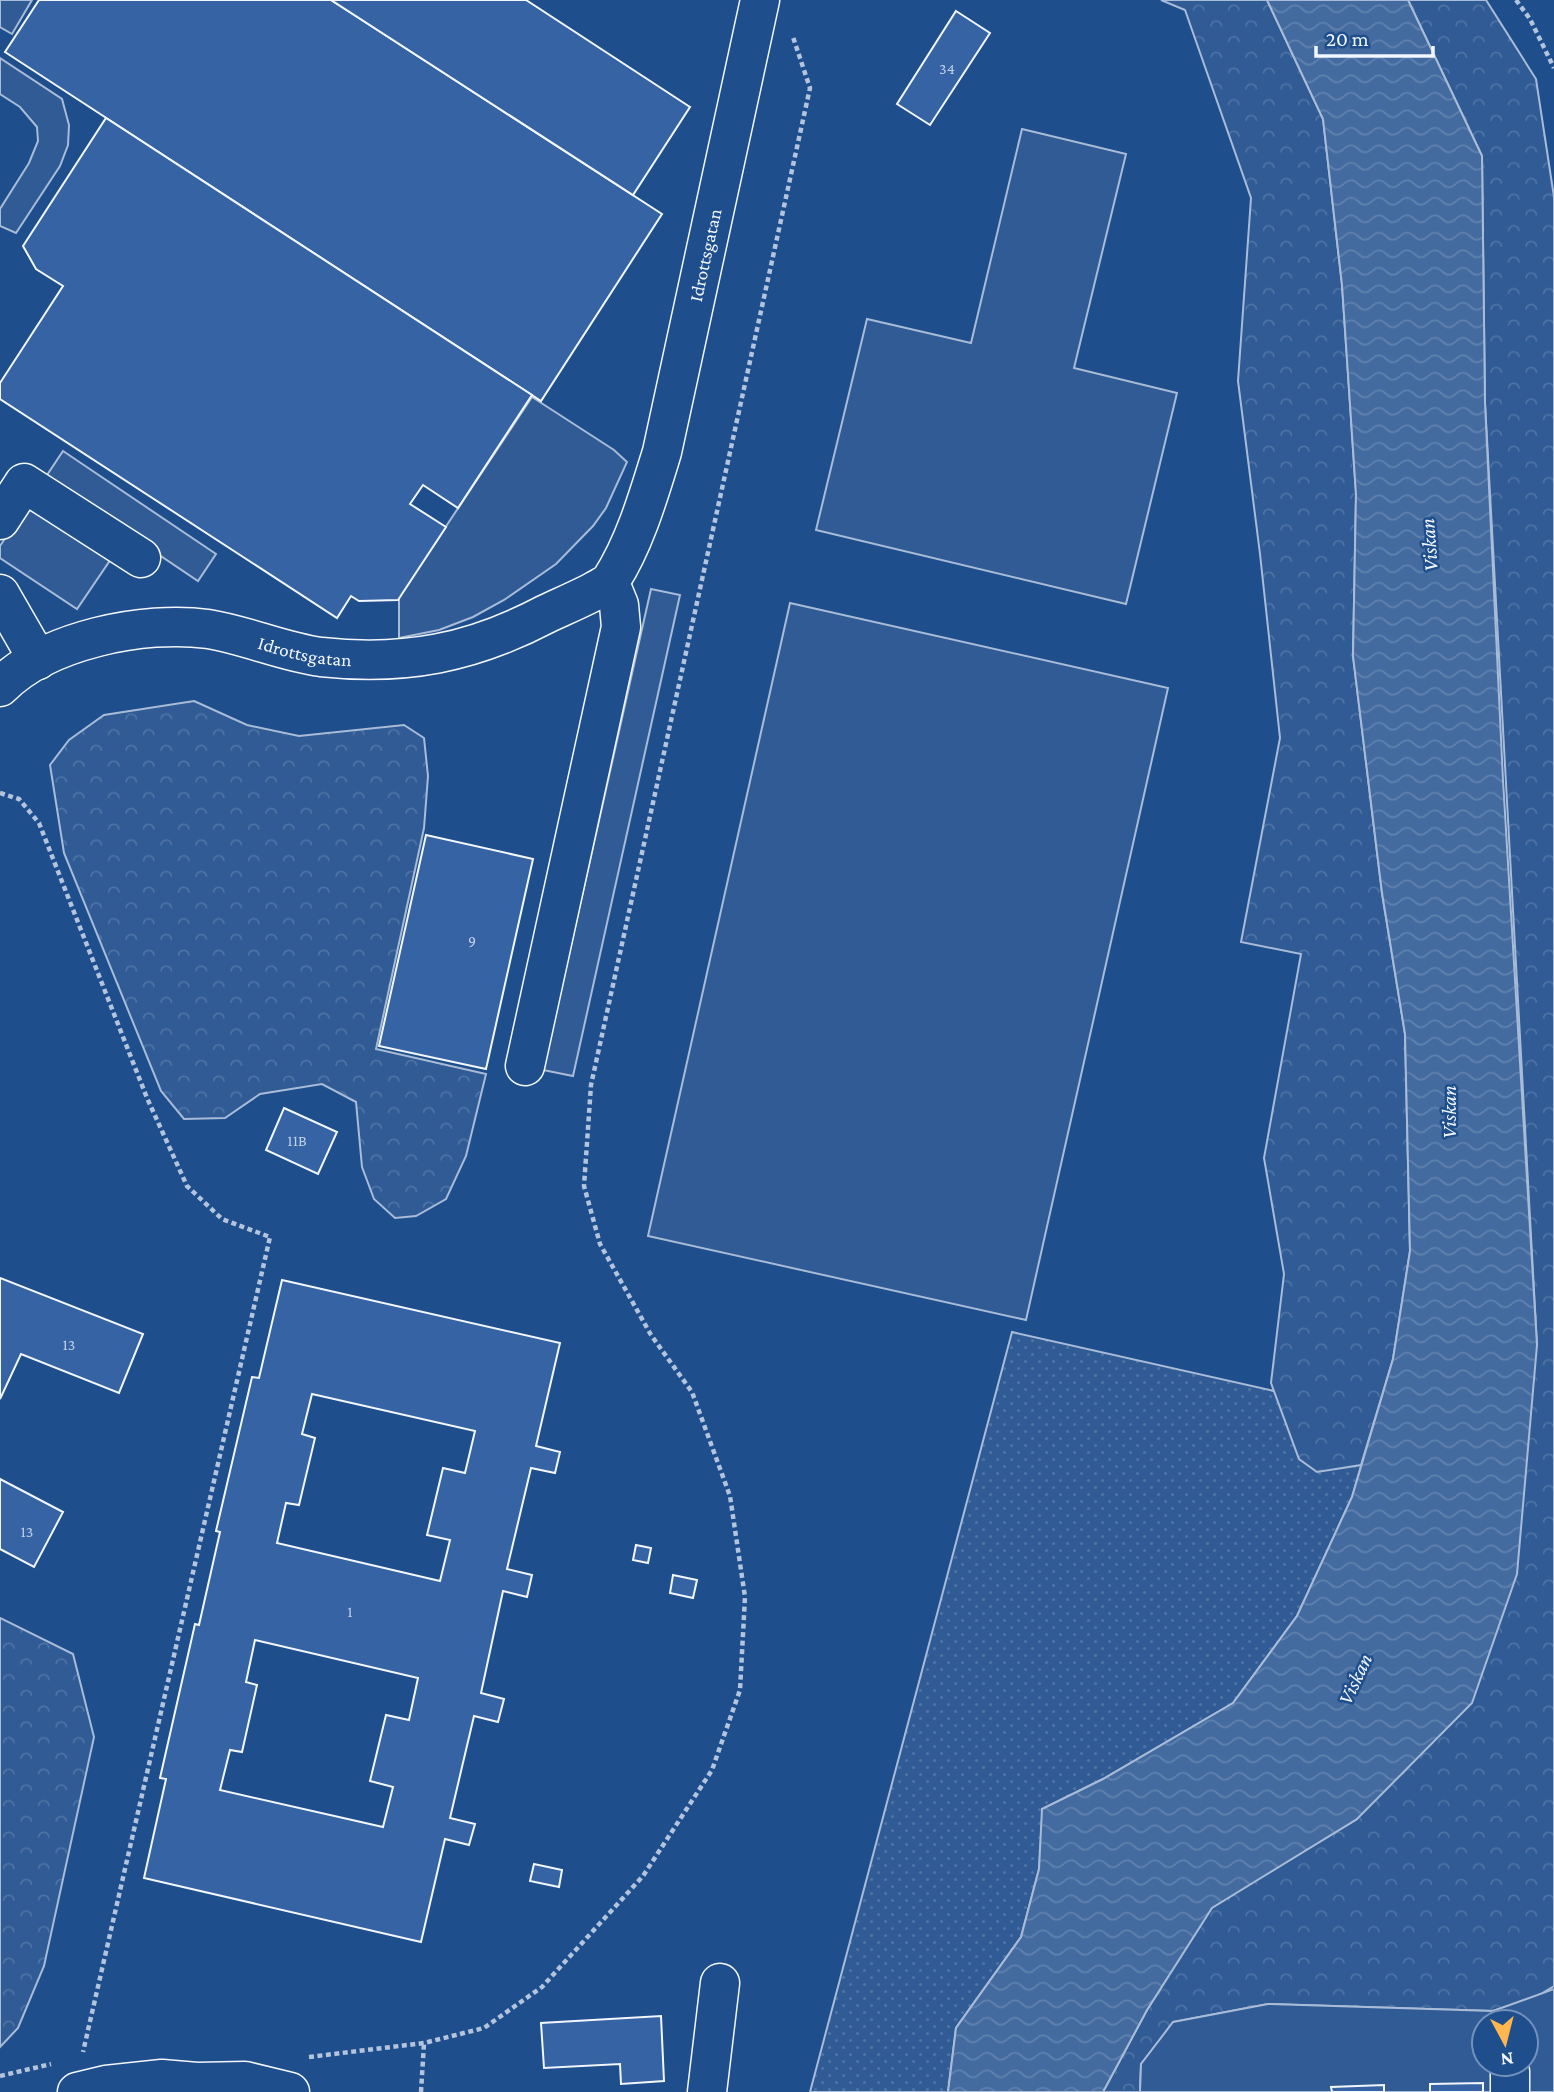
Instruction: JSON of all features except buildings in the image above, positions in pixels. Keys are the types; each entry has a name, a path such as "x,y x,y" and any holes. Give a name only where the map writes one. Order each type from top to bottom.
{"street":[{"name":"Idrottsgatan","path":"0,687 38,660 93,636 142,628 207,629 320,656 395,659 436,655 481,643 530,623 610,583 641,519 662,452 758,8"},
{"path":"0,520 24,482 141,558"},
{"path":"525,1066 621,627 619,605 610,583"},
{"path":"0,594 38,660"},
{"path":"707,2092 720,1983"},
{"path":"71,2072 106,2085 162,2079 205,2087 245,2081 290,2092"}],"path":[{"path":"1526,0 1517,2 1530,19 1554,68"},
{"path":"308,2057 424,2043 484,2028 542,1987 643,1876 712,1770 740,1690 746,1597 730,1496 692,1392 651,1335 600,1244 584,1186 591,1085 810,88 798,56 790,22 758,8"},
{"path":"0,793 19,799 39,823 147,1098 187,1185 222,1219 270,1237 71,2072 0,2076"},
{"path":"421,2092 424,2043"}],"green space":[{"path":"1161,0 1267,0 1323,119 1342,285 1356,494 1353,656 1382,893 1405,1034 1410,1251 1393,1359 1361,1465 1317,1472 1299,1459 1271,1383 1284,1274 1264,1158 1301,954 1241,942 1280,738 1238,381 1251,198 1185,10"},
{"path":"1408,0 1486,0 1536,79 1554,197 1554,1986 1536,1997 1502,2008 1470,2008 1470,2010 1268,2004 1174,2022 1141,2064 1140,2092 1103,2092 1147,2010 1212,1907 1357,1819 1537,1345 1485,403 1482,156"},
{"path":"194,701 247,725 299,736 404,725 424,738 428,776 424,828 376,1049 486,1074 466,1156 446,1199 416,1216 395,1218 374,1199 362,1167 356,1102 322,1084 260,1094 225,1118 184,1119 161,1091 64,853 50,765 69,740 104,715"},
{"path":"1012,1332 1376,1414 1352,1497 1297,1616 1233,1703 1103,1779 1043,1809 1039,1869 1021,1937 956,2028 948,2092 810,2092"},
{"path":"0,1618 73,1654 94,1737 44,1966 18,2028 0,2047"}],"shaded area":[{"path":"0,0 32,0 12,34 0,27"},
{"path":"0,58 62,99 69,125 68,145 60,166 16,233 0,226 0,209 29,163 38,141 37,127 20,107 0,94"},
{"path":"1022,129 1126,154 1074,368 1177,393 1126,604 816,530 867,319 971,343"},
{"path":"532,397 614,450 627,462 606,508 593,526 556,564 504,600 473,617 439,630 399,638 399,597"},
{"path":"63,451 216,554 198,581 128,534 77,609 0,558 0,546"},
{"path":"651,589 680,595 573,1076 543,1070"},
{"path":"790,603 1168,688 1026,1320 648,1236"},
{"path":"1554,1989 1554,2092 1140,2092 1141,2064 1173,2022 1268,2004 1470,2010 1470,2078 1540,2078 1540,2008 1501,2008"}],"water":[{"name":"Viskan","path":"1267,0 1408,0 1482,156 1485,403 1503,780 1537,1345 1517,1574 1472,1703 1357,1819 1212,1908 1147,2010 1103,2092 948,2092 956,2028 1021,1937 1039,1869 1042,1809 1103,1779 1233,1703 1297,1616 1352,1497 1393,1359 1410,1251 1405,1034 1382,893 1353,656 1356,494 1342,285 1323,119"}]}
